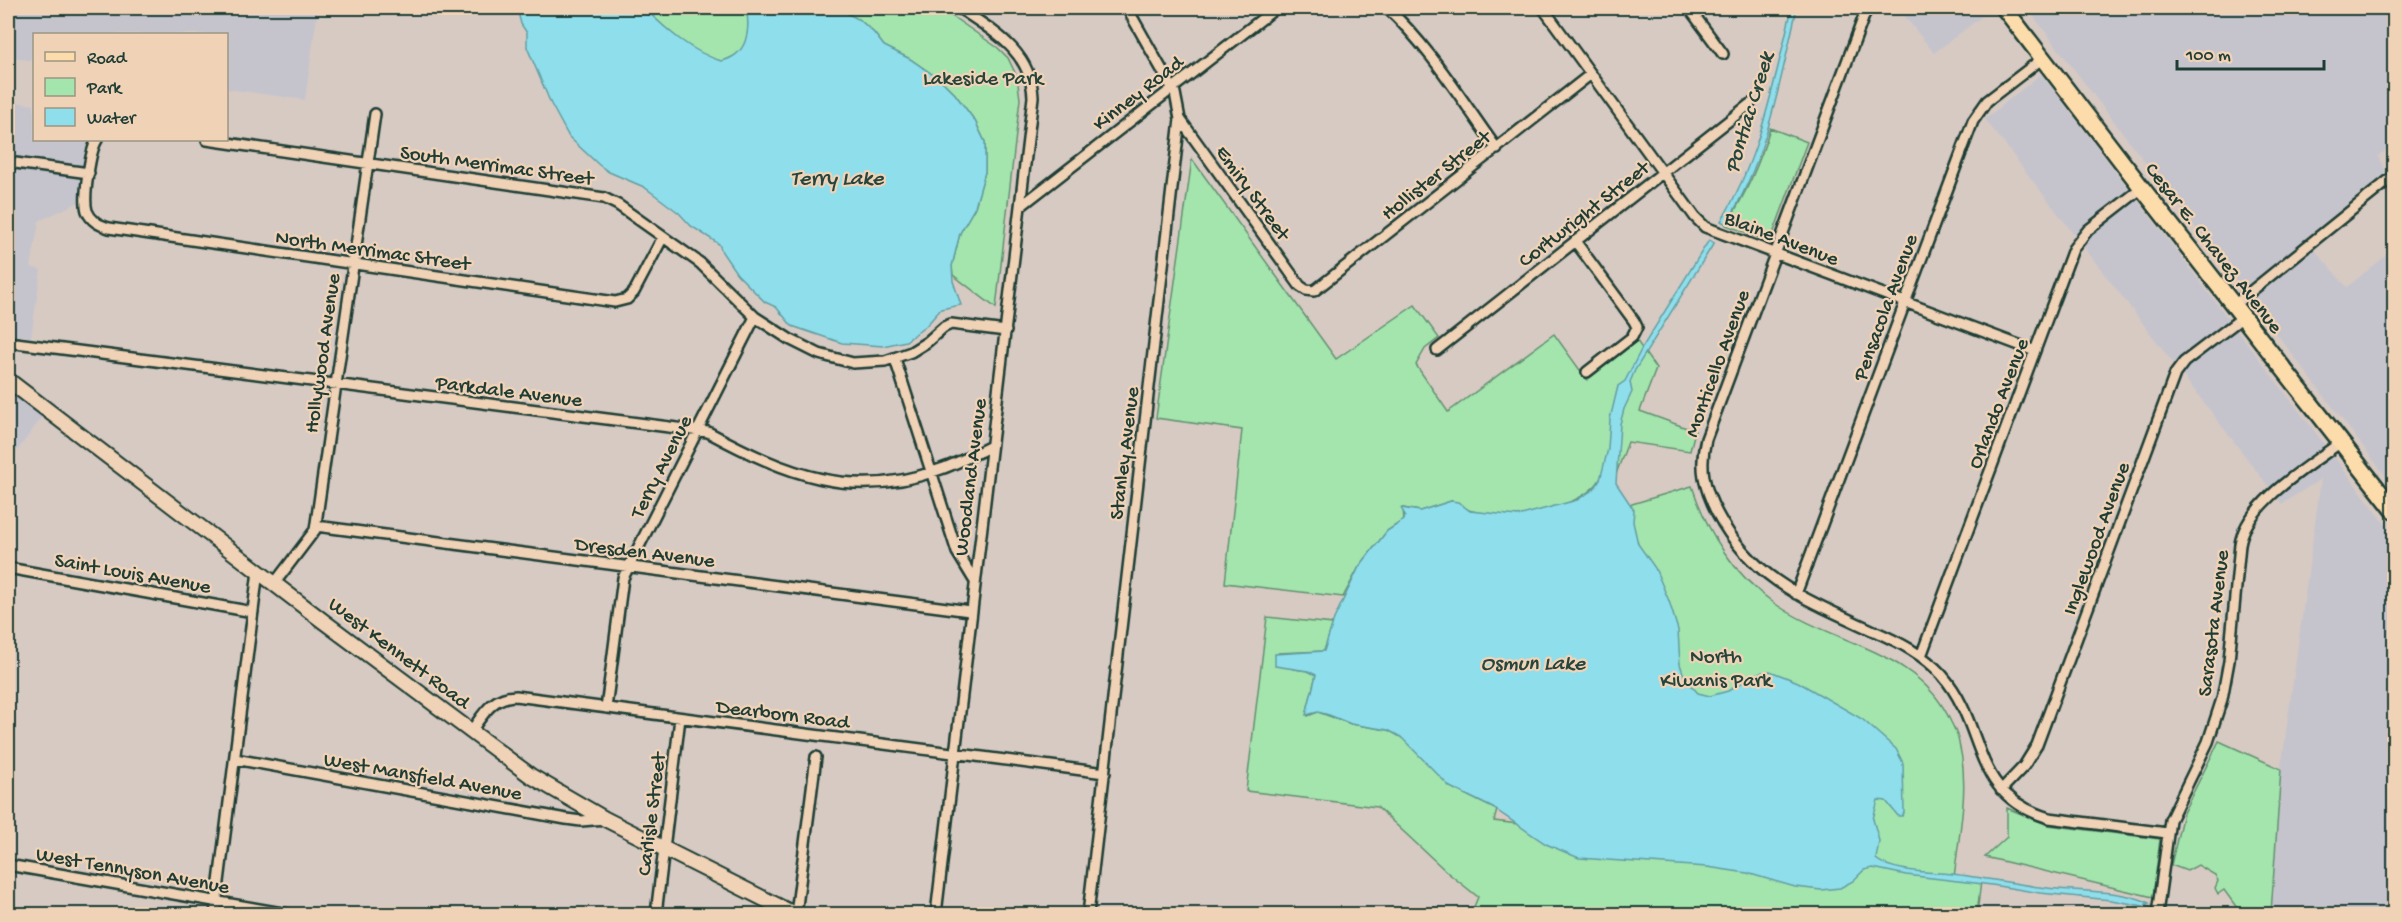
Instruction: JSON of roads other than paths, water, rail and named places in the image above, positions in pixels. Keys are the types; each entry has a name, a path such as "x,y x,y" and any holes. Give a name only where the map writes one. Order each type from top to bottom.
{"main road":[{"name":"Cesar E. Chavez Avenue","path":"2004,8 2394,510"}],"street":[{"name":"Woodland Avenue","path":"936,915 970,611 1033,103 1029,75 1010,44 959,8"},
{"name":"Stanley Avenue","path":"1088,915 1180,119 1179,104 1173,88 1127,8"},
{"name":"Kinney Road","path":"1021,206 1276,8"},
{"path":"1387,8 1400,19 1433,61 1497,149"},
{"name":"Blaine Avenue","path":"1543,8 1695,217 1705,227 2035,351"},
{"path":"1689,8 1722,54"},
{"name":"Monticello Avenue","path":"1867,8 1706,439 1702,462 1706,489 1733,540 1760,570 1796,594 1905,645 1940,673 1960,701 1984,766 2001,790 2025,809 2049,818 2168,833"},
{"name":"Pensacola Avenue","path":"1796,594 1976,115 1987,101 2043,58"},
{"name":"Hollister Street","path":"1300,286 1308,291 1318,289 1591,74"},
{"name":"Cortwright Street","path":"1437,350 1750,104"},
{"name":"Hollywood Avenue","path":"274,584 313,534 316,526 334,385 375,114"},
{"name":"Emiry Street","path":"1180,119 1300,286"},
{"path":"8,162 89,173 93,148 96,141"},
{"name":"South Merrimac Street","path":"214,141 604,198 618,205 705,267 755,317 797,344 834,359 869,363 895,359 919,348 951,324 1006,331"},
{"name":"North Merrimac Street","path":"89,173 87,209 94,221 105,227 619,302 627,299 634,292 663,237"},
{"name":"Inglewood Avenue","path":"2001,790 2028,760 2041,735 2175,374 2184,362 2239,311 2394,176"},
{"name":"Orlando Avenue","path":"1921,656 2073,249 2088,230 2142,188"},
{"path":"1575,242 1634,321 1636,330 1632,337 1587,372"},
{"name":"Terry Avenue","path":"606,708 623,578 755,317"},
{"name":"Parkdale Avenue","path":"8,342 708,432 754,457 785,470 829,481 881,483 931,472 991,446"},
{"path":"895,359 957,552 974,580"},
{"name":"West Kennett Road","path":"8,380 274,584 539,781 605,819 795,915"},
{"name":"Sarasota Avenue","path":"2157,915 2168,833 2175,807 2208,742 2222,699 2229,661 2240,544 2244,530 2261,506 2274,493 2341,442"},
{"name":"Dresden Avenue","path":"316,526 970,611"},
{"name":"Saint Louis Avenue","path":"8,568 253,612"},
{"path":"215,915 258,571"},
{"name":"Dearborn Road","path":"471,731 491,705 508,697 1105,773"},
{"name":"Carlisle Street","path":"656,915 680,718"},
{"path":"795,915 816,757"},
{"name":"West Mansfield Avenue","path":"235,759 566,819 581,821 605,819"},
{"name":"West Tennyson Avenue","path":"8,865 288,915"}],"water":[{"name":"Terry Lake","path":"517,8 644,8 689,46 721,61 737,54 742,48 748,25 746,8 843,8 848,14 860,20 884,46 910,59 942,81 975,121 985,142 985,172 975,207 960,233 952,266 953,281 961,305 941,309 926,326 906,341 883,346 842,343 792,326 776,307 765,302 737,274 719,244 691,226 679,213 644,187 609,172 599,165 569,137 551,104 527,47 527,33 521,24"},
{"path":"1792,8 1797,8 1778,92 1762,147 1740,199 1726,224 1721,221 1746,171 1765,118"},
{"name":"Osmun Lake","path":"1709,240 1714,243 1635,370 1630,382 1632,392 1620,424 1616,483 1634,510 1633,522 1638,544 1655,568 1669,601 1678,630 1680,664 1685,679 1698,693 1710,696 1728,691 1758,673 1770,671 1798,682 1862,719 1896,749 1903,763 1904,813 1898,816 1886,801 1878,800 1873,819 1879,841 1876,859 1891,867 2045,888 2113,893 2145,901 2149,903 2146,904 2149,907 2111,900 1906,875 1873,868 1864,870 1853,881 1840,888 1821,890 1795,887 1747,873 1707,867 1579,858 1546,844 1493,808 1450,787 1401,737 1388,730 1351,724 1318,712 1306,715 1316,675 1308,671 1275,666 1275,654 1324,651 1334,619 1359,567 1387,531 1404,520 1405,515 1401,508 1420,511 1451,501 1458,502 1470,511 1518,516 1577,500 1594,489 1600,480 1608,449 1610,419 1618,386 1625,381 1642,348"}],"waterway":[{"path":"2179,910 2186,914"}],"railway":[{"path":"2389,8 2394,15"}],"park label":[{"name":"Lakeside Park","path":"983,77"},
{"name":"North Kiwanis Park","path":"1716,667"}],"water label":[{"name":"Pontiac Creek","path":"1747,112"}]}
